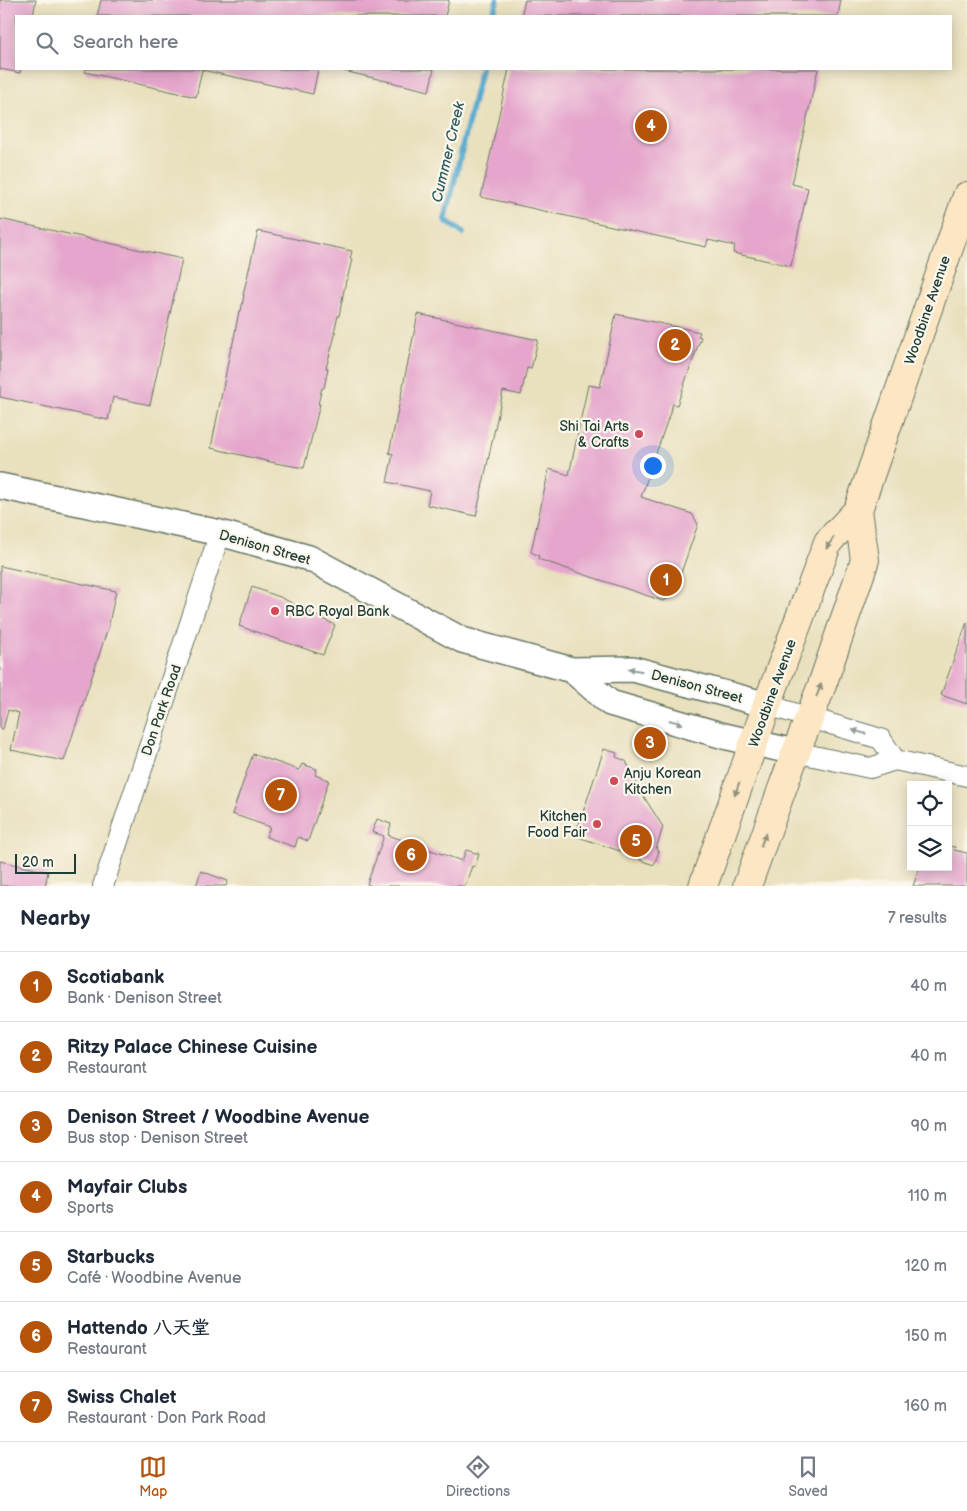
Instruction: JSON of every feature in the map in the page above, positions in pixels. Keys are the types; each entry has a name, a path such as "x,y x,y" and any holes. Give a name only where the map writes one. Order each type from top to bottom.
{"main road":[{"name":"Woodbine Avenue","path":"703,886 766,705 828,542 858,510 967,196"},
{"name":"Woodbine Avenue","path":"747,886 865,560 858,510"}],"street":[{"name":"Denison Street","path":"0,486 220,533 309,558 462,640 572,670 632,669 766,705 881,739 896,760"},
{"name":"Don Park Road","path":"103,886 220,533"},
{"name":"Denison Street","path":"572,670 610,703 724,736 870,768 896,760 967,776"}],"building":[{"path":"0,0 36,0 33,15 15,15 15,70 21,70 20,73 0,69"},
{"path":"101,0 449,0 445,15 97,15"},
{"path":"525,0 841,0 838,15 521,15"},
{"path":"86,70 202,70 196,97 85,72"},
{"path":"202,70 318,70 313,94"},
{"path":"339,70 434,70 429,91"},
{"path":"509,70 818,70 792,184 808,188 791,266 733,253 735,246 708,240 706,247 481,197"},
{"path":"0,219 182,259 150,405 113,397 108,420 0,397"},
{"path":"258,231 352,251 350,259 352,259 334,332 336,332 326,368 328,368 324,388 322,388 318,404 320,404 304,468 211,448 231,347 239,311 241,311"},
{"path":"418,314 538,340 531,369 527,368 521,395 503,391 476,516 427,505 430,491 387,482 393,454 389,453"},
{"path":"616,314 700,332 698,336 701,337 677,405 673,404 641,497 692,514 698,524 673,596 663,601 538,559 539,556 531,552 549,469 569,475 588,385 600,387"},
{"path":"0,566 116,591 108,628 64,761 11,750 19,713 8,710 3,729 0,728"},
{"name":"RBC Royal Bank","path":"252,587 280,597 335,625 323,655 239,626"},
{"path":"967,622 967,704 941,695"},
{"path":"604,749 617,753 616,757 626,761 639,789 663,827 656,849 659,851 654,865 640,860 641,858 575,836"},
{"path":"253,754 299,770 302,764 317,769 315,775 329,780 308,841 298,837 295,847 266,837 270,827 232,814"},
{"path":"377,819 391,824 388,835 462,861 466,850 479,854 475,867 472,866 465,886 372,886 367,884 384,836 372,832"},
{"path":"952,847 955,847 954,850 967,853 967,886 913,886 919,871 952,871"},
{"path":"0,861 48,872 45,886 0,886"},
{"path":"201,871 228,881 226,886 196,886"}],"waterway":[{"name":"Cummer Creek","path":"493,15 497,0"},
{"name":"Cummer Creek","path":"463,233 445,220 481,70"}],"place":[{"name":"Mayfair Clubs","path":"651,126"},
{"name":"Ritzy Palace Chinese Cuisine","path":"675,345"},
{"name":"Shi Tai Arts & Crafts","path":"639,434"},
{"name":"Scotiabank","path":"666,580"},
{"name":"RBC Royal Bank","path":"275,611"},
{"name":"Denison Street / Woodbine Avenue","path":"650,743"},
{"name":"Anju Korean Kitchen","path":"614,781"},
{"name":"Swiss Chalet","path":"281,795"},
{"name":"Kitchen Food Fair","path":"597,824"},
{"name":"Starbucks","path":"636,841"},
{"name":"Hattendo 八天堂","path":"411,855"}]}
